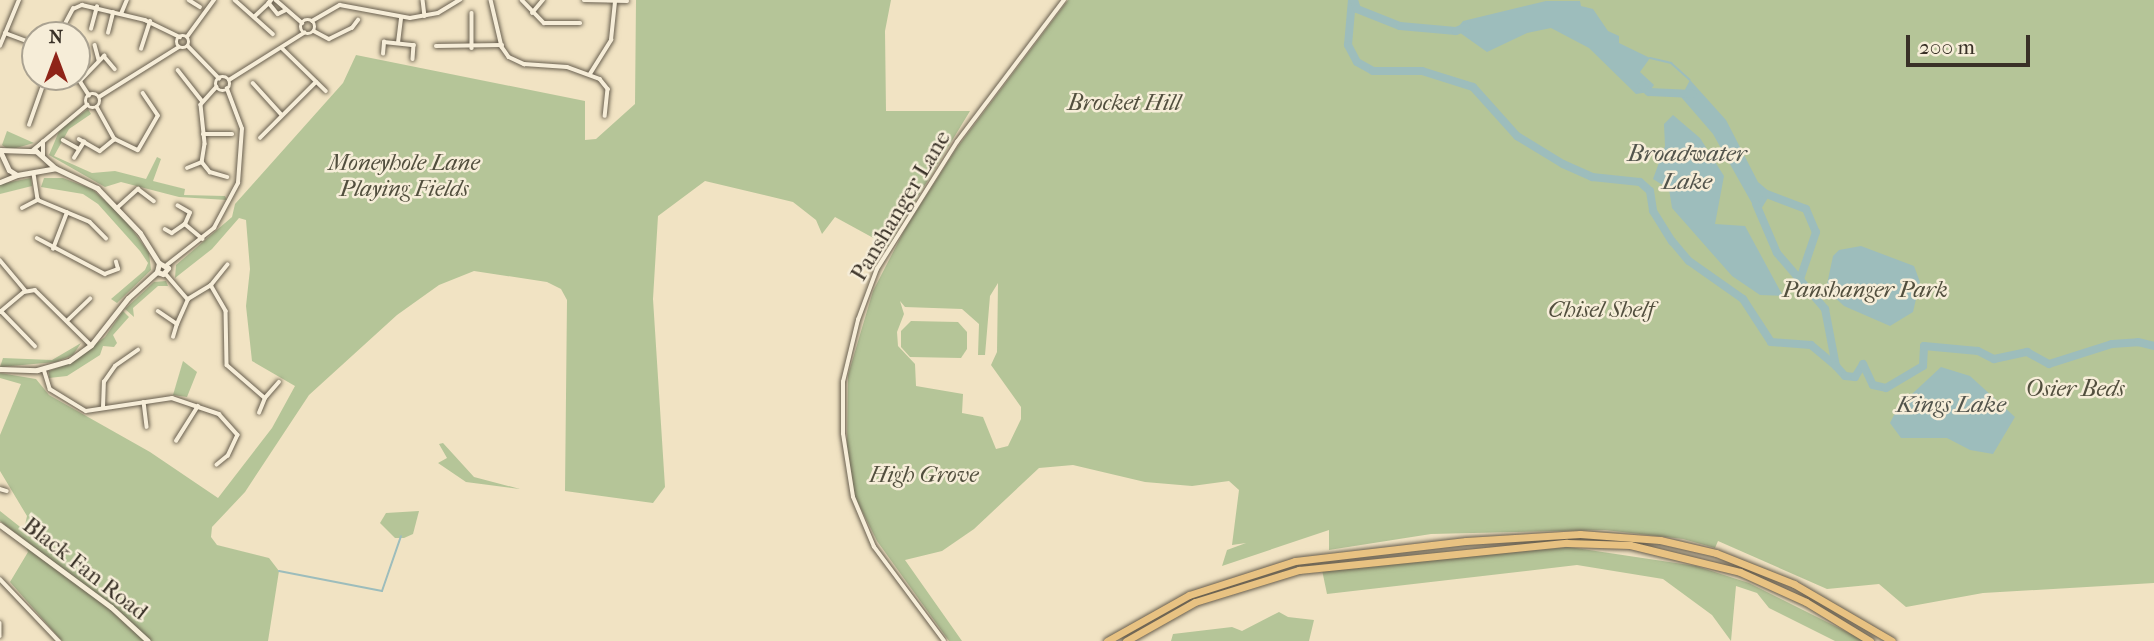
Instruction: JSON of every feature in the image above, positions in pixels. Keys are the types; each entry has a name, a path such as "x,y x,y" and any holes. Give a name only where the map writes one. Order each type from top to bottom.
{"highway":[{"path":"1107,641 1189,595 1295,561 1466,541 1580,534 1660,540 1727,556 1794,584 1892,641"},
{"path":"1126,641 1195,602 1298,570 1567,543 1630,545 1740,572 1806,602 1870,641"}],"street":[{"path":"0,46 19,0"},
{"path":"120,14 127,0"},
{"path":"189,0 200,7"},
{"path":"214,0 187,37 188,46 219,78 229,80 283,49 304,33 314,31 329,39 352,28 358,20"},
{"path":"234,0 273,34"},
{"path":"254,17 274,2 285,0"},
{"path":"368,7 371,0"},
{"path":"423,0 425,16"},
{"path":"302,23 312,21 340,5 368,7 401,18 425,16 460,0"},
{"path":"491,0 502,45 509,57 524,64 590,74 608,89 605,116"},
{"path":"522,0 544,23 580,23"},
{"path":"533,13 543,0"},
{"path":"584,0 627,1"},
{"name":"Panshanger Lane","path":"944,641 874,547 853,497 843,434 843,382 858,320 877,270 957,142 1064,0"},
{"path":"67,21 73,9 82,2 113,13 150,21 180,37 187,37"},
{"path":"274,2 302,23 304,33"},
{"path":"274,2 278,14 286,10"},
{"path":"590,74 611,40 615,2"},
{"path":"91,29 97,7"},
{"path":"108,33 113,13"},
{"path":"471,13 472,48"},
{"path":"398,43 401,18"},
{"path":"141,49 141,37 150,21"},
{"path":"312,21 314,31"},
{"path":"5,33 21,39"},
{"path":"179,47 180,37"},
{"path":"383,54 384,42 414,45 413,59"},
{"path":"94,45 99,60"},
{"path":"436,46 472,48 502,45"},
{"path":"86,91 89,95 99,97 179,47 188,46"},
{"path":"283,49 326,91"},
{"path":"91,69 99,60 107,57 115,69"},
{"path":"177,70 202,101 202,162 210,172 227,177"},
{"path":"202,101 216,87 219,78"},
{"path":"165,273 167,265 203,239 229,206 242,166 242,128 227,89 229,80"},
{"path":"260,138 316,82"},
{"path":"253,83 282,116"},
{"path":"216,87 227,89"},
{"path":"29,125 41,91"},
{"path":"99,97 97,107 115,139 135,150 142,146 158,116 143,94"},
{"path":"0,151 14,154 32,151 86,105 89,95"},
{"path":"86,105 97,107"},
{"path":"203,134 232,134"},
{"path":"79,139 100,151 115,139"},
{"path":"63,140 79,149"},
{"path":"42,170 43,142"},
{"path":"74,158 84,142"},
{"path":"0,151 17,175"},
{"path":"32,151 55,168 97,188 118,207 159,263 167,265"},
{"path":"0,181 14,154"},
{"path":"187,167 202,162"},
{"path":"0,181 55,168"},
{"path":"34,174 38,200"},
{"path":"118,207 138,189 154,201"},
{"path":"22,208 38,200"},
{"path":"38,200 90,222 106,238"},
{"path":"165,229 172,233 185,224 190,213 178,206"},
{"path":"53,249 67,213"},
{"path":"185,224 203,239"},
{"path":"37,238 53,249 106,274 118,269 116,262"},
{"path":"0,260 26,291 41,293 91,345"},
{"path":"0,369 44,369 69,361 91,345 128,298 157,272 159,263"},
{"path":"173,338 188,299 211,285 227,265"},
{"path":"157,272 165,273 188,299"},
{"path":"211,285 226,311 227,365 265,398"},
{"path":"26,291 1,312 35,346"},
{"path":"67,321 90,299"},
{"path":"158,311 177,324"},
{"path":"103,409 104,382 115,366 138,350"},
{"path":"44,369 50,389 86,411 172,398 219,414 237,430 228,456 217,465"},
{"path":"259,414 265,398 279,383"},
{"path":"144,402 147,427"},
{"path":"176,441 198,406"},
{"path":"0,489 6,491"},
{"name":"Black Fan Road","path":"0,525 111,607 148,641"},
{"path":"0,579 59,641"},
{"path":"0,623 0,636"}],"green space":[{"name":"Moneyhole Lane Playing Fields","path":"636,0 891,0 885,31 886,111 970,111 888,246 835,217 822,234 816,220 793,202 705,181 658,216 653,299 665,487 653,503 565,491 567,300 561,289 547,282 474,271 439,285 397,315 309,395 245,492 212,527 211,537 217,545 269,558 279,571 268,641 62,641 10,582 28,552 22,538 0,521 0,511 24,530 27,516 0,471 0,435 21,384 0,378 0,373 36,379 49,395 150,452 218,498 272,428 295,386 252,361 246,306 250,269 246,220 239,218 212,249 175,278 176,265 232,217 235,204 343,83 356,55 585,101 585,140 596,139 635,104"},
{"name":"Panshanger Park","path":"1068,0 2154,0 2154,583 1983,593 1906,607 1879,584 1827,589 1718,541 1715,548 1683,539 1605,530 1431,534 1329,550 1329,530 1222,566 1227,550 1246,543 1232,545 1239,490 1229,481 1192,486 1145,482 1073,465 1039,468 974,529 942,551 905,560 962,641 949,641 877,541 855,497 847,447 848,375 873,291 905,229 956,149","holes":["998,283 997,352 991,365 1021,407 1021,419 1008,446 996,449 983,417 962,413 963,394 916,386 915,364 898,346 897,332 904,314 900,301 905,307 962,309 979,324 978,355 985,355 990,296"]},
{"path":"88,109 91,114 69,129 54,156 92,173 115,171 146,179 157,157 161,159 153,181 185,189 184,195 225,196 227,200 179,197 121,182 105,187 49,155 60,129"},
{"path":"7,131 34,143 9,150 2,145"},
{"path":"31,178 32,186 0,194 0,184"},
{"path":"44,178 63,178 92,189 125,219 149,253 151,270 117,303 111,299 145,270 148,263 98,204 83,194 41,187"},
{"path":"166,281 168,286 158,286 133,308 134,317 125,309 154,282"},
{"path":"123,311 129,317 113,335 117,343 114,347 103,346 100,355 67,376 49,378 49,371 71,363 105,337"},
{"path":"911,321 958,322 967,332 967,349 961,358 910,357 901,347 901,331"},
{"path":"81,343 73,355 56,362 0,367 3,358 52,360"},
{"path":"183,361 197,372 187,397 173,395"},
{"path":"443,443 474,477 520,489 466,482 438,463 447,458 439,444"},
{"path":"419,511 413,534 404,538 395,538 380,523 386,513"},
{"path":"1569,547 1696,566 1749,583 1865,641 1835,641 1769,608 1757,593 1736,586 1731,641 1712,615 1663,579 1577,565 1327,594 1322,570"},
{"path":"1279,612 1288,617 1314,620 1309,641 1171,641 1173,634 1232,627 1242,631"}],"water":[{"path":"1546,1 1580,1 1581,6 1593,9 1608,31 1619,36 1619,43 1650,58 1640,72 1654,85 1649,92 1636,94 1589,48 1551,28 1527,33 1487,52 1456,30 1463,21"},
{"path":"1690,80 1726,120 1758,182 1771,193 1758,214 1713,134 1681,97"},
{"name":"Broadwater Lake","path":"1673,115 1700,138 1724,176 1715,224 1745,226 1783,296 1760,295 1732,276 1672,208 1669,189 1653,179 1665,146 1664,124"},
{"path":"1861,246 1914,266 1920,282 1913,312 1890,326 1844,306 1826,289 1833,256 1839,250"},
{"name":"Kings Lake","path":"1941,367 1970,376 2015,417 1993,454 1970,450 1947,438 1901,438 1890,423 1898,407"}],"waterway":[{"path":"1352,0 1348,45 1357,62 1373,71 1422,71 1473,87 1517,136 1563,164 1592,177 1640,182 1650,191 1653,211 1672,241 1689,261 1743,299 1771,342 1811,345 1836,366"},
{"path":"1354,0 1357,9 1400,26 1456,31 1466,27"},
{"path":"1650,58 1671,63 1690,80"},
{"path":"1642,86 1649,92 1693,94"},
{"path":"1764,193 1806,209 1816,232 1799,282"},
{"path":"1756,204 1777,253 1825,309 1836,366 1845,376 1855,377 1863,364 1873,385 1886,388 1923,366 1924,346 1978,351 1994,359 2027,352 2049,364 2112,344 2138,342 2154,346"},
{"path":"279,571 382,591 401,536"}],"park label":[{"name":"Brocket Hill","path":"1124,103"},
{"name":"Chisel Shelf","path":"1601,310"},
{"name":"Osier Beds","path":"2075,389"},
{"name":"High Grove","path":"924,475"}]}
